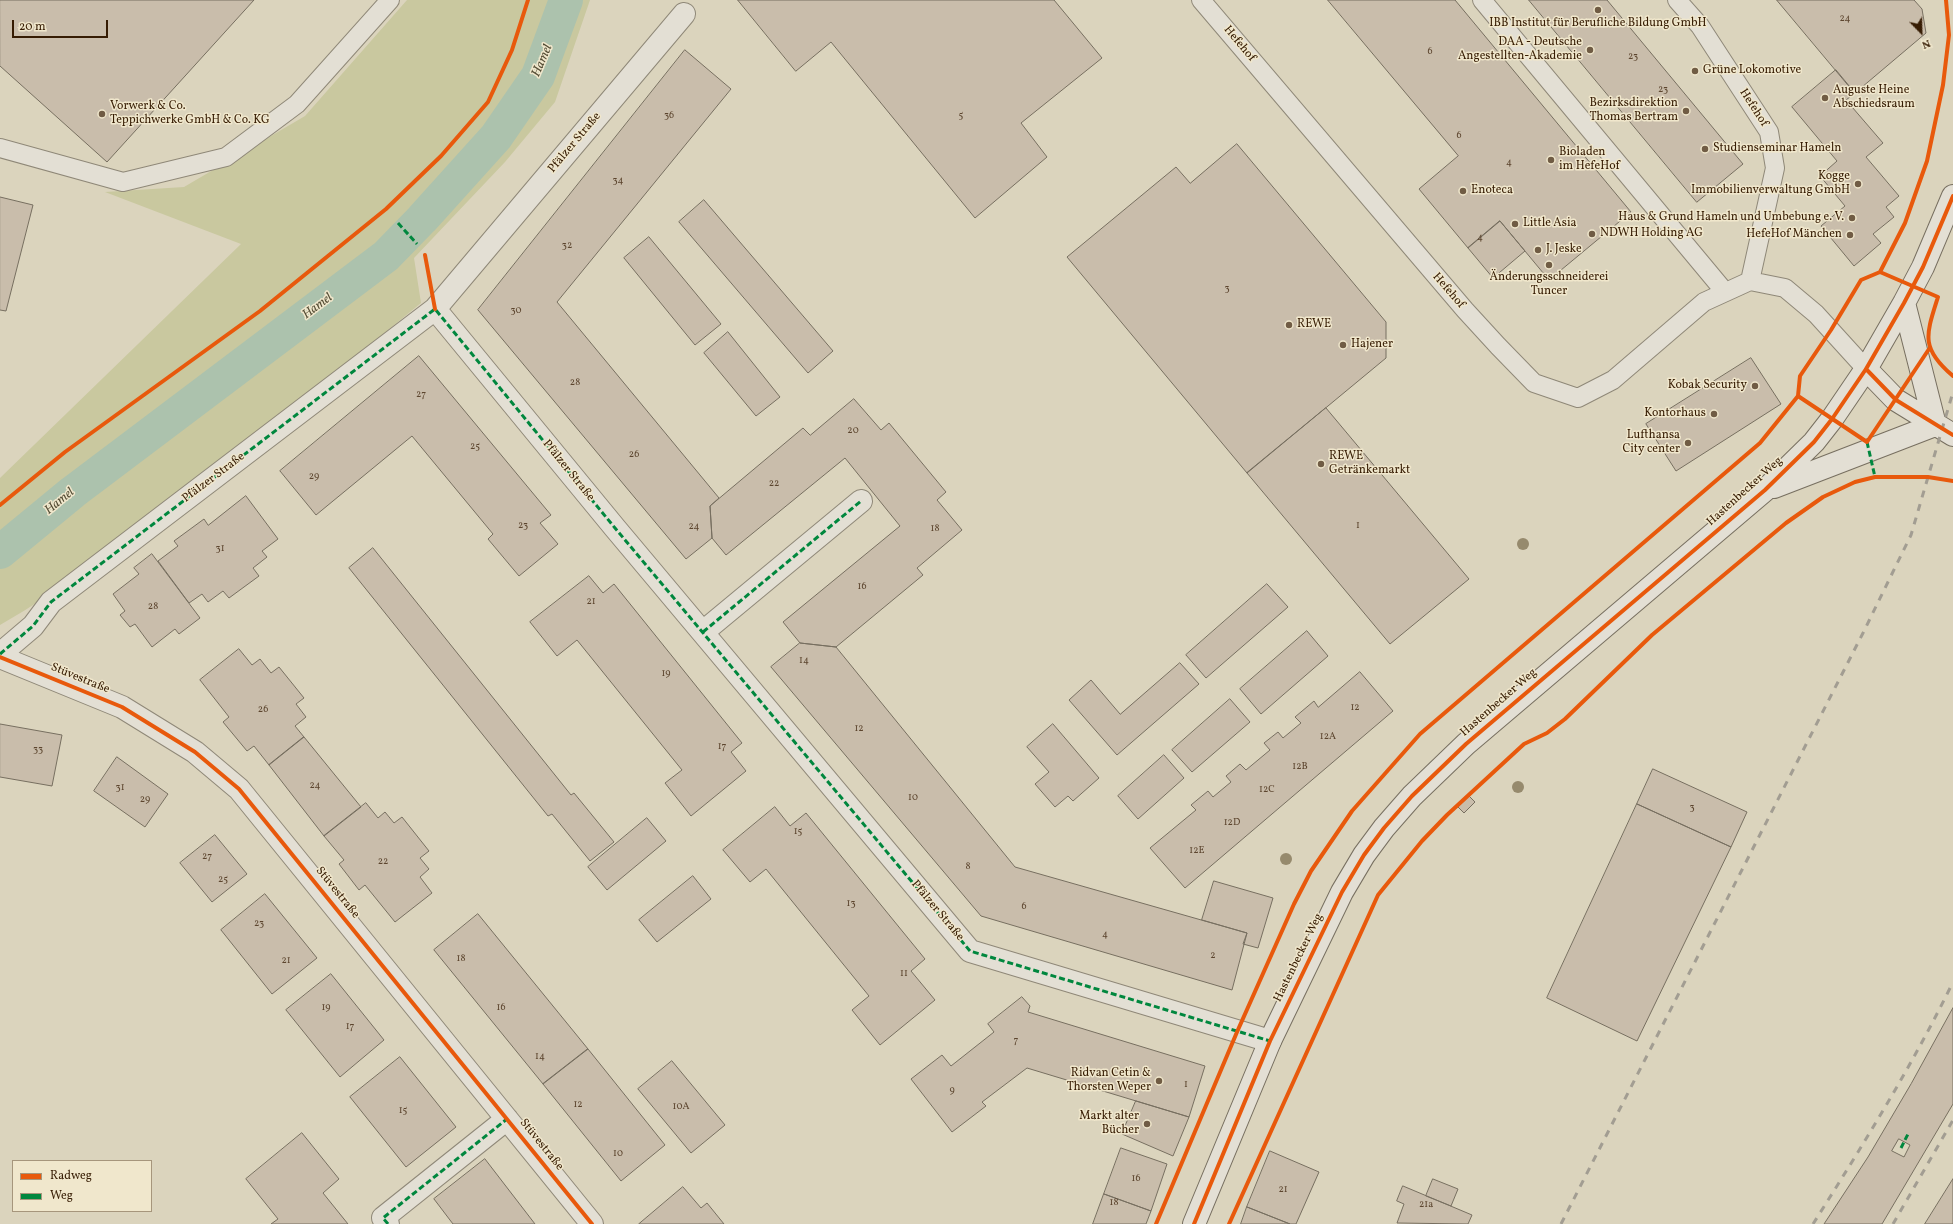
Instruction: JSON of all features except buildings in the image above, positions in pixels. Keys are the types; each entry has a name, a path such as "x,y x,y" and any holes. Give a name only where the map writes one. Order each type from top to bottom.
{"street":[{"name":"Pfälzer Straße","path":"0,655 33,626 51,602 435,309 684,14"},
{"name":"Hastenbecker Weg","path":"1194,1224 1270,1041 1342,892 1364,855 1384,828 1446,762 1765,490 1814,442 1832,420 1866,369 1904,303 1923,267 1953,196"},
{"path":"1904,303 1944,430"},
{"name":"Pfälzer Straße","path":"435,309 970,951 1270,1041"},
{"path":"1866,369 1896,400 1944,430"},
{"path":"1765,490 1944,430"},
{"path":"703,632 861,501"},
{"name":"Stüvestraße","path":"0,655 122,707 195,752 239,788 592,1224"},
{"name":"Stüvestraße","path":"388,1224 383,1218 507,1119"}],"lane":[{"path":"0,148 123,182 226,157 297,104 390,0"},
{"name":"Hefehof","path":"1201,0 1465,310 1534,383 1578,398 1613,380 1704,302 1750,281 1775,168 1769,132 1700,26 1677,0"},
{"path":"1482,0 1725,292"},
{"path":"1750,281 1786,288 1816,314 1866,369"}],"green space":[{"path":"407,0 590,0 555,102 505,162 414,258 421,303 303,400 139,530 48,596 0,625 0,478 241,244 105,192 184,187 305,116"}],"waterway":[{"name":"Hamel","path":"0,552 73,492 386,256 422,219 496,137 538,76 566,0"}],"railway":[{"path":"1561,1224 1863,633 1911,535 1953,392"},
{"path":"1813,1224 1904,1075 1953,982"},
{"path":"1893,1224 1953,1120"}],"marked path":[{"path":"398,223 417,244"},
{"path":"0,654 33,626 51,602 435,309 615,528 970,951 1270,1041"},
{"path":"1867,442 1875,477"},
{"path":"703,632 861,501"},
{"path":"388,1224 383,1218 507,1119"},
{"path":"1901,1148 1908,1134"}],"cycle path":[{"path":"0,505 65,452 260,311 386,209 441,156 488,102 512,50 528,0"},
{"path":"1156,1224 1237,1032 1294,904 1311,871 1352,811 1420,734 1760,443 1798,396 1800,376 1831,330 1861,280 1880,272 1905,223 1927,161 1943,85 1949,35 1946,0"},
{"path":"1194,1224 1270,1041 1342,892 1364,855 1384,828 1412,796 1466,744 1765,490 1814,442 1832,419 1866,369 1904,303 1923,267 1953,196"},
{"path":"425,255 435,309"},
{"path":"1880,272 1938,297 1931,321 1929,340 1935,357 1953,376"},
{"path":"1798,396 1867,442 1929,349"},
{"path":"1866,369 1896,400 1953,435"},
{"path":"1229,1224 1378,895 1422,841 1447,815 1524,744 1547,733 1565,719 1652,635 1786,523 1823,497 1855,482 1875,477 1928,477 1953,481"},
{"path":"0,657 122,707 195,752 239,789 592,1224"}],"place":[{"name":"IBB Institut für Berufliche Bildung GmbH","path":"1598,10"},
{"name":"DAA - Deutsche Angestellten-Akademie","path":"1590,50"},
{"name":"Grüne Lokomotive","path":"1695,71"},
{"name":"Auguste Heine Abschiedsraum","path":"1825,98"},
{"name":"Bezirksdirektion Thomas Bertram","path":"1686,111"},
{"name":"Vorwerk & Co. Teppichwerke GmbH & Co. KG","path":"102,114"},
{"name":"Studienseminar Hameln","path":"1705,149"},
{"name":"Bioladen im HefeHof","path":"1551,160"},
{"name":"Kogge Immobilienverwaltung GmbH","path":"1858,184"},
{"name":"Enoteca","path":"1463,191"},
{"name":"Haus & Grund Hameln und Umbebung e. V.","path":"1852,218"},
{"name":"Little Asia","path":"1515,224"},
{"name":"NDWH Holding AG","path":"1592,234"},
{"name":"HefeHof Mänchen","path":"1850,235"},
{"name":"J. Jeske","path":"1538,250"},
{"name":"Änderungsschneiderei Tuncer","path":"1549,265"},
{"name":"REWE","path":"1289,325"},
{"name":"Hajener","path":"1343,345"},
{"name":"Kobak Security","path":"1755,386"},
{"name":"Kontorhaus","path":"1714,414"},
{"name":"Lufthansa City center","path":"1688,443"},
{"name":"REWE Getränkemarkt","path":"1321,464"},
{"name":"Ridvan Cetin & Thorsten Weper","path":"1159,1081"},
{"name":"Markt alter Bücher","path":"1147,1124"}]}
